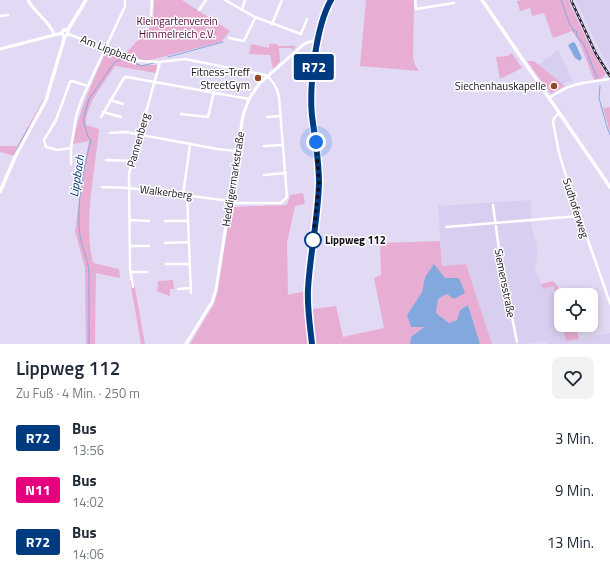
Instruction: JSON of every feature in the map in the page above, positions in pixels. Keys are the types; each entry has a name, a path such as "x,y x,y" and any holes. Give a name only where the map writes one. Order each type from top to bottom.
{"main road":[{"path":"0,192 16,155 46,100 66,33 86,0"},
{"path":"482,0 610,187"}],"street":[{"path":"28,0 38,15 50,25 54,34"},
{"path":"72,164 70,148 76,118 88,86 125,6 125,0"},
{"path":"151,17 152,0"},
{"path":"199,10 206,0"},
{"path":"225,0 255,18 301,34 306,19"},
{"path":"242,10 245,0"},
{"path":"272,24 282,0"},
{"path":"312,344 308,290 318,195 319,170 312,100 318,41 322,21 331,0"},
{"path":"416,0 416,9 454,4"},
{"path":"0,16 8,15"},
{"path":"229,38 244,41 255,18"},
{"path":"0,49 54,34 66,33"},
{"name":"Am Lippbach","path":"66,33 139,61 160,62 185,59 268,76"},
{"name":"Heddigermarkstraße","path":"186,344 215,295 242,115 249,99 268,76 304,44 312,40 318,41"},
{"name":"Pannenberg","path":"134,286 130,272 129,174 139,134 156,81 160,62"},
{"path":"264,174 286,174 278,91 268,76"},
{"path":"101,117 124,78 127,77 156,81 249,99"},
{"path":"549,98 563,88 575,83 609,79"},
{"path":"70,148 52,149 46,147 44,142 56,120 70,82 72,81 88,86"},
{"path":"181,114 208,117 214,92"},
{"path":"110,100 123,104"},
{"path":"103,112 121,118"},
{"name":"Sudhoferweg","path":"559,113 554,118 555,132 564,172 609,296 610,303"},
{"path":"267,117 281,116"},
{"path":"110,133 126,132 190,145 237,151"},
{"path":"190,145 185,195 188,221 191,293"},
{"path":"264,146 283,145"},
{"path":"106,160 132,161"},
{"name":"Walkerberg","path":"102,187 129,188 229,202 284,202 288,194 286,174"},
{"name":"Siemensstraße","path":"493,205 516,342"},
{"path":"446,227 579,216"},
{"path":"129,220 149,221"},
{"path":"165,221 188,221"},
{"path":"165,243 189,242"},
{"path":"130,246 149,246"},
{"path":"166,264 190,264"},
{"path":"130,272 147,272"},
{"path":"178,288 191,288"}],"shaded area":[{"path":"568,0 573,0 593,43 610,73 610,79 592,51"},
{"path":"576,0 610,0 610,69 595,41"},
{"path":"558,50 573,81 562,84 538,65"},
{"path":"531,200 531,224 538,251 535,269 543,288 554,286 554,288 554,332 563,332 566,341 610,333 610,344 547,344 547,341 520,344 492,344 466,264 442,266 438,206"}],"green space":[{"name":"Kleingartenverein Himmelreich e.V.","path":"154,0 182,0 230,31 221,42 150,60 144,60 125,54 153,24"},
{"path":"366,0 414,0 413,58 419,71 360,66"},
{"path":"568,0 592,51 606,74 600,80 594,80 579,41 572,31 553,38 544,13 532,16 530,8 520,11 517,1"},
{"path":"251,44 269,48 269,44 277,44 278,46 296,46 293,51 292,48 279,48 280,62 273,69 270,55 249,54"},
{"path":"106,51 141,65 157,65 156,73 115,66 96,94 87,117 86,125 99,129 89,214 90,247 93,263 119,269 120,278 96,273 95,344 86,344 85,268 75,231 89,141 73,144 82,108"},
{"path":"512,53 522,68 500,79 496,57 507,56"},
{"path":"527,61 534,61 565,86 551,94"},
{"path":"46,95 15,156 0,152 0,146 17,146"},
{"path":"610,107 610,132 603,108"},
{"path":"303,193 305,204 295,206 287,243 288,295 306,291 310,344 190,344 214,304 217,294 231,207 287,205 290,195"},
{"path":"440,241 442,266 466,264 492,344 480,344 468,305 460,310 457,320 449,323 436,313 438,299 447,294 445,278 425,277 422,292 407,315 425,327 412,337 410,344 316,344 313,309 336,306 343,337 384,328 374,278 381,275 380,243"},
{"path":"173,280 174,289 170,289 170,296 157,291 158,281"},
{"path":"130,281 133,282 135,288 145,344 141,344"},
{"path":"553,281 559,288 554,288 554,286 543,289 541,284"},
{"path":"564,332 577,332 579,339 566,341"}],"water":[{"path":"573,42 575,43 582,58 580,61 575,58 568,45"},
{"path":"434,264 445,278 459,278 465,293 454,299 447,294 438,299 436,313 449,323 457,320 460,310 468,305 480,344 410,344 411,337 424,327 411,327 407,315 422,292 425,277"}],"waterway":[{"path":"561,0 570,25 573,28 573,31 577,31 576,35 584,45 597,78"},
{"name":"Lippbach","path":"168,57 223,42"},
{"name":"Lippbach","path":"89,344 89,272 80,236 79,211 85,163 91,140 88,137 83,120 89,99 114,63 124,58 141,66 154,63"},
{"path":"600,86 599,98 606,123"},
{"path":"606,124 610,135"},
{"path":"15,153 29,127"}],"railway":[{"path":"571,0 596,54 610,76"}],"bus line":[{"name":"R72","path":"312,344 308,290 318,195 319,170 312,116 313,77 322,21 331,0"}],"place":[{"name":"Fitness-Treff StreetGym","path":"258,78"},
{"name":"Siechenhauskapelle","path":"554,86"},
{"name":"Lippweg 112","path":"313,240"}],"route":[{"path":"313,240 319,182 316,142"}]}
